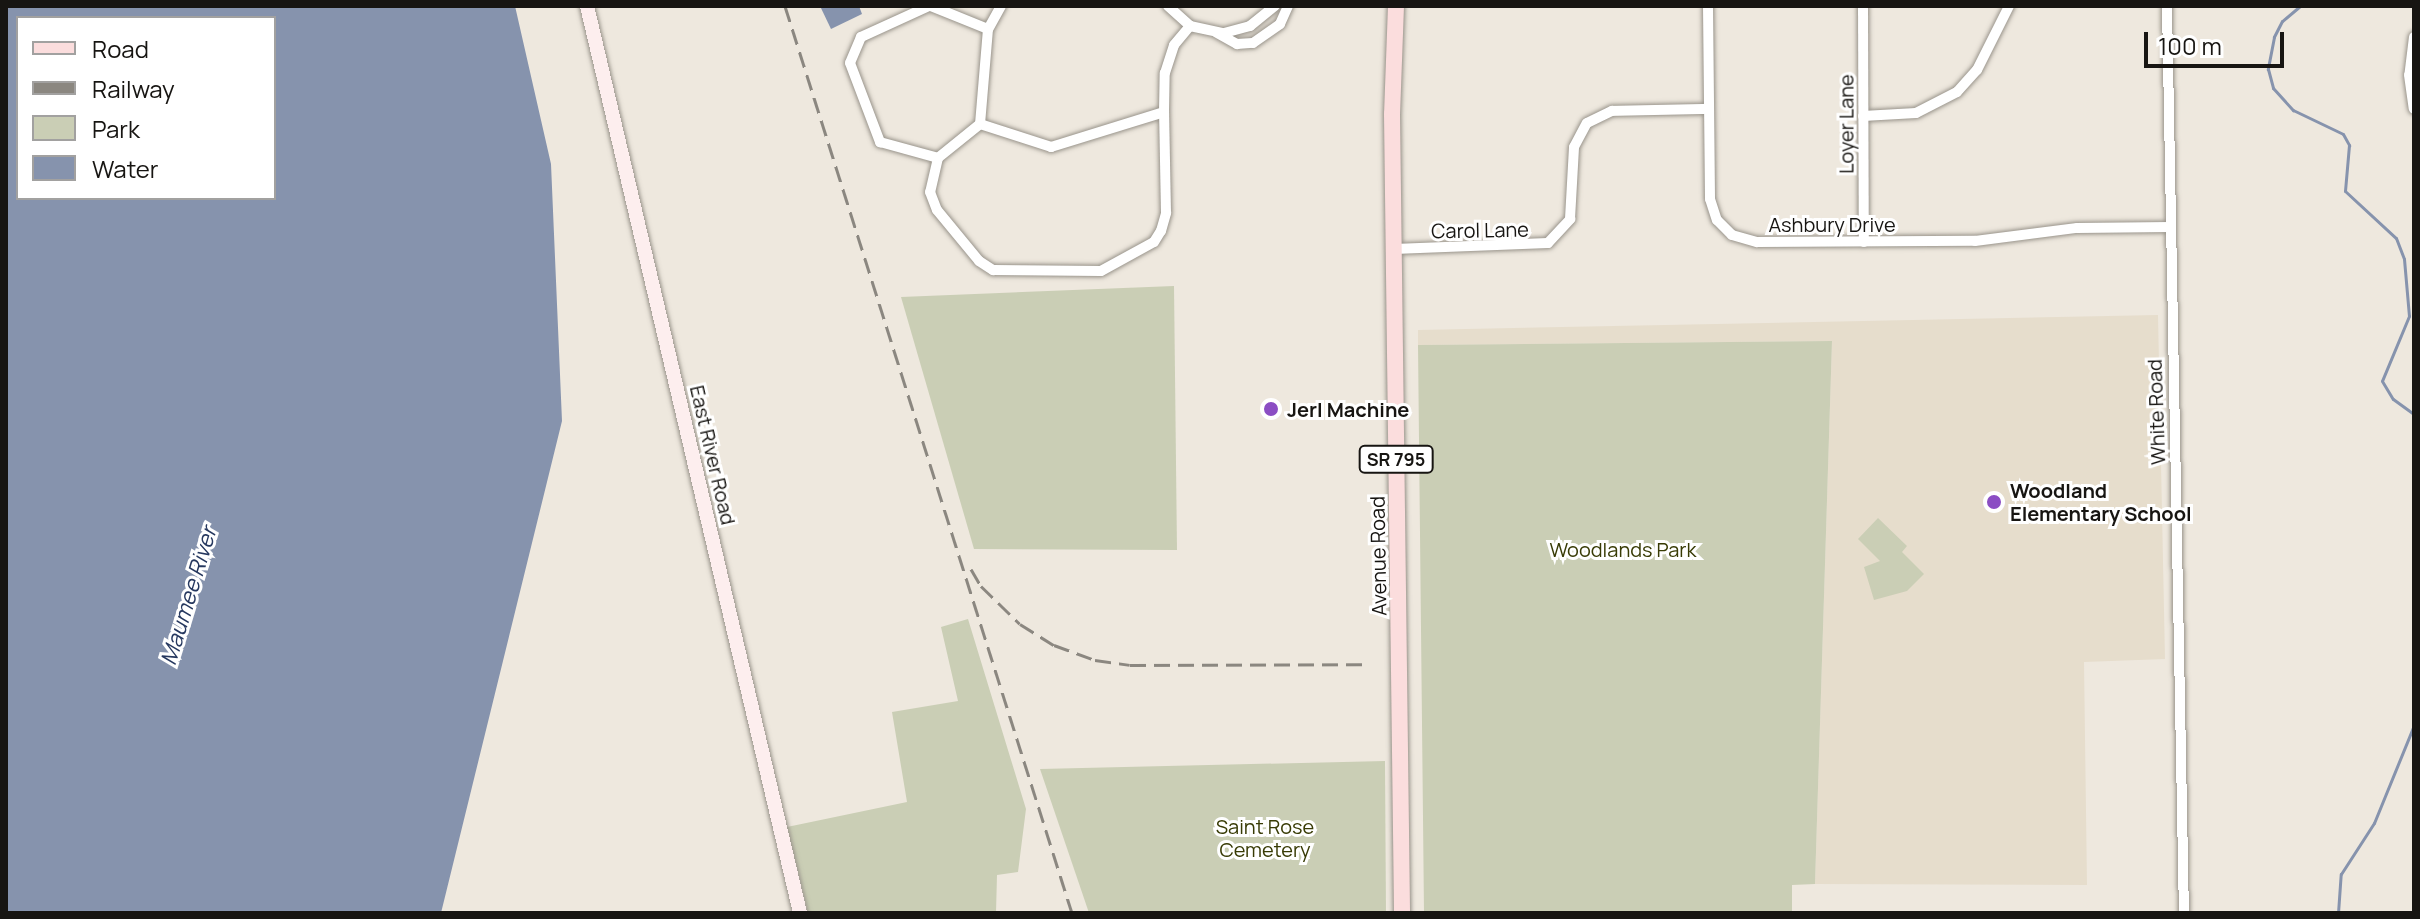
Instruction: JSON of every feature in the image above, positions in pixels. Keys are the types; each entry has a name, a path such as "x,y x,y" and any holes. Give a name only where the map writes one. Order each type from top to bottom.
{"main road":[{"name":"East River Road","path":"587,6 800,913"},
{"name":"Avenue Road","path":"1396,6 1394,249 1402,913"}],"street":[{"path":"938,158 880,142 850,63 861,37 930,6 988,29"},
{"path":"1001,6 988,29 980,124 938,158 931,178 932,202 986,267 1101,271 1154,242 1166,213 1165,73 1174,45 1190,26"},
{"path":"1168,6 1190,26 1216,32 1237,44 1253,43 1280,24 1288,6"},
{"path":"1216,32 1250,26 1275,6"},
{"name":"Ashbury Drive","path":"1708,6 1711,206 1726,231 1757,242 1864,242 1975,241 2077,228 2170,227"},
{"name":"Loyer Lane","path":"1863,6 1864,242"},
{"path":"1863,116 1916,113 1957,92 1977,70 2009,6"},
{"name":"White Road","path":"2167,6 2184,913"},
{"path":"2414,37 2414,109"},
{"name":"Carol Lane","path":"1394,249 1548,243 1570,219 1574,147 1587,123 1612,111 1709,109"},
{"path":"980,124 1037,145 1062,146 1164,112"}],"shaded area":[{"name":"Woodland Elementary School","path":"2158,315 2165,659 2084,662 2087,885 1815,884 1832,341 1418,345 1418,330"}],"green space":[{"path":"1174,286 1177,550 974,549 901,297"},
{"name":"Woodlands Park","path":"1832,341 1815,884 1792,885 1792,913 1424,913 1418,345"},
{"path":"1878,518 1907,546 1902,552 1924,574 1907,591 1874,600 1864,567 1880,561 1858,539"},
{"path":"968,619 1026,809 1018,872 997,875 996,913 808,913 787,827 907,802 892,712 958,701 941,627"},
{"name":"Saint Rose Cemetery","path":"1385,761 1386,913 1089,913 1040,769"}],"water":[{"name":"Maumee River","path":"6,6 515,6 551,164 562,421 441,913 6,913"},
{"path":"820,6 859,6 862,14 831,29"}],"waterway":[{"path":"2300,6 2282,21 2274,37 2268,69 2273,88 2293,110 2343,134 2349,145 2345,191 2396,238 2404,259 2409,316 2382,381 2393,399 2414,414"},
{"path":"2338,913 2341,874 2374,823 2414,725"}],"railway":[{"path":"785,6 1072,913"},
{"path":"971,569 981,586 1020,624 1054,645 1095,660 1130,665 1362,664"}],"place":[{"name":"Jerl Machine","path":"1271,409"},
{"name":"Woodland Elementary School","path":"1994,502"}]}
